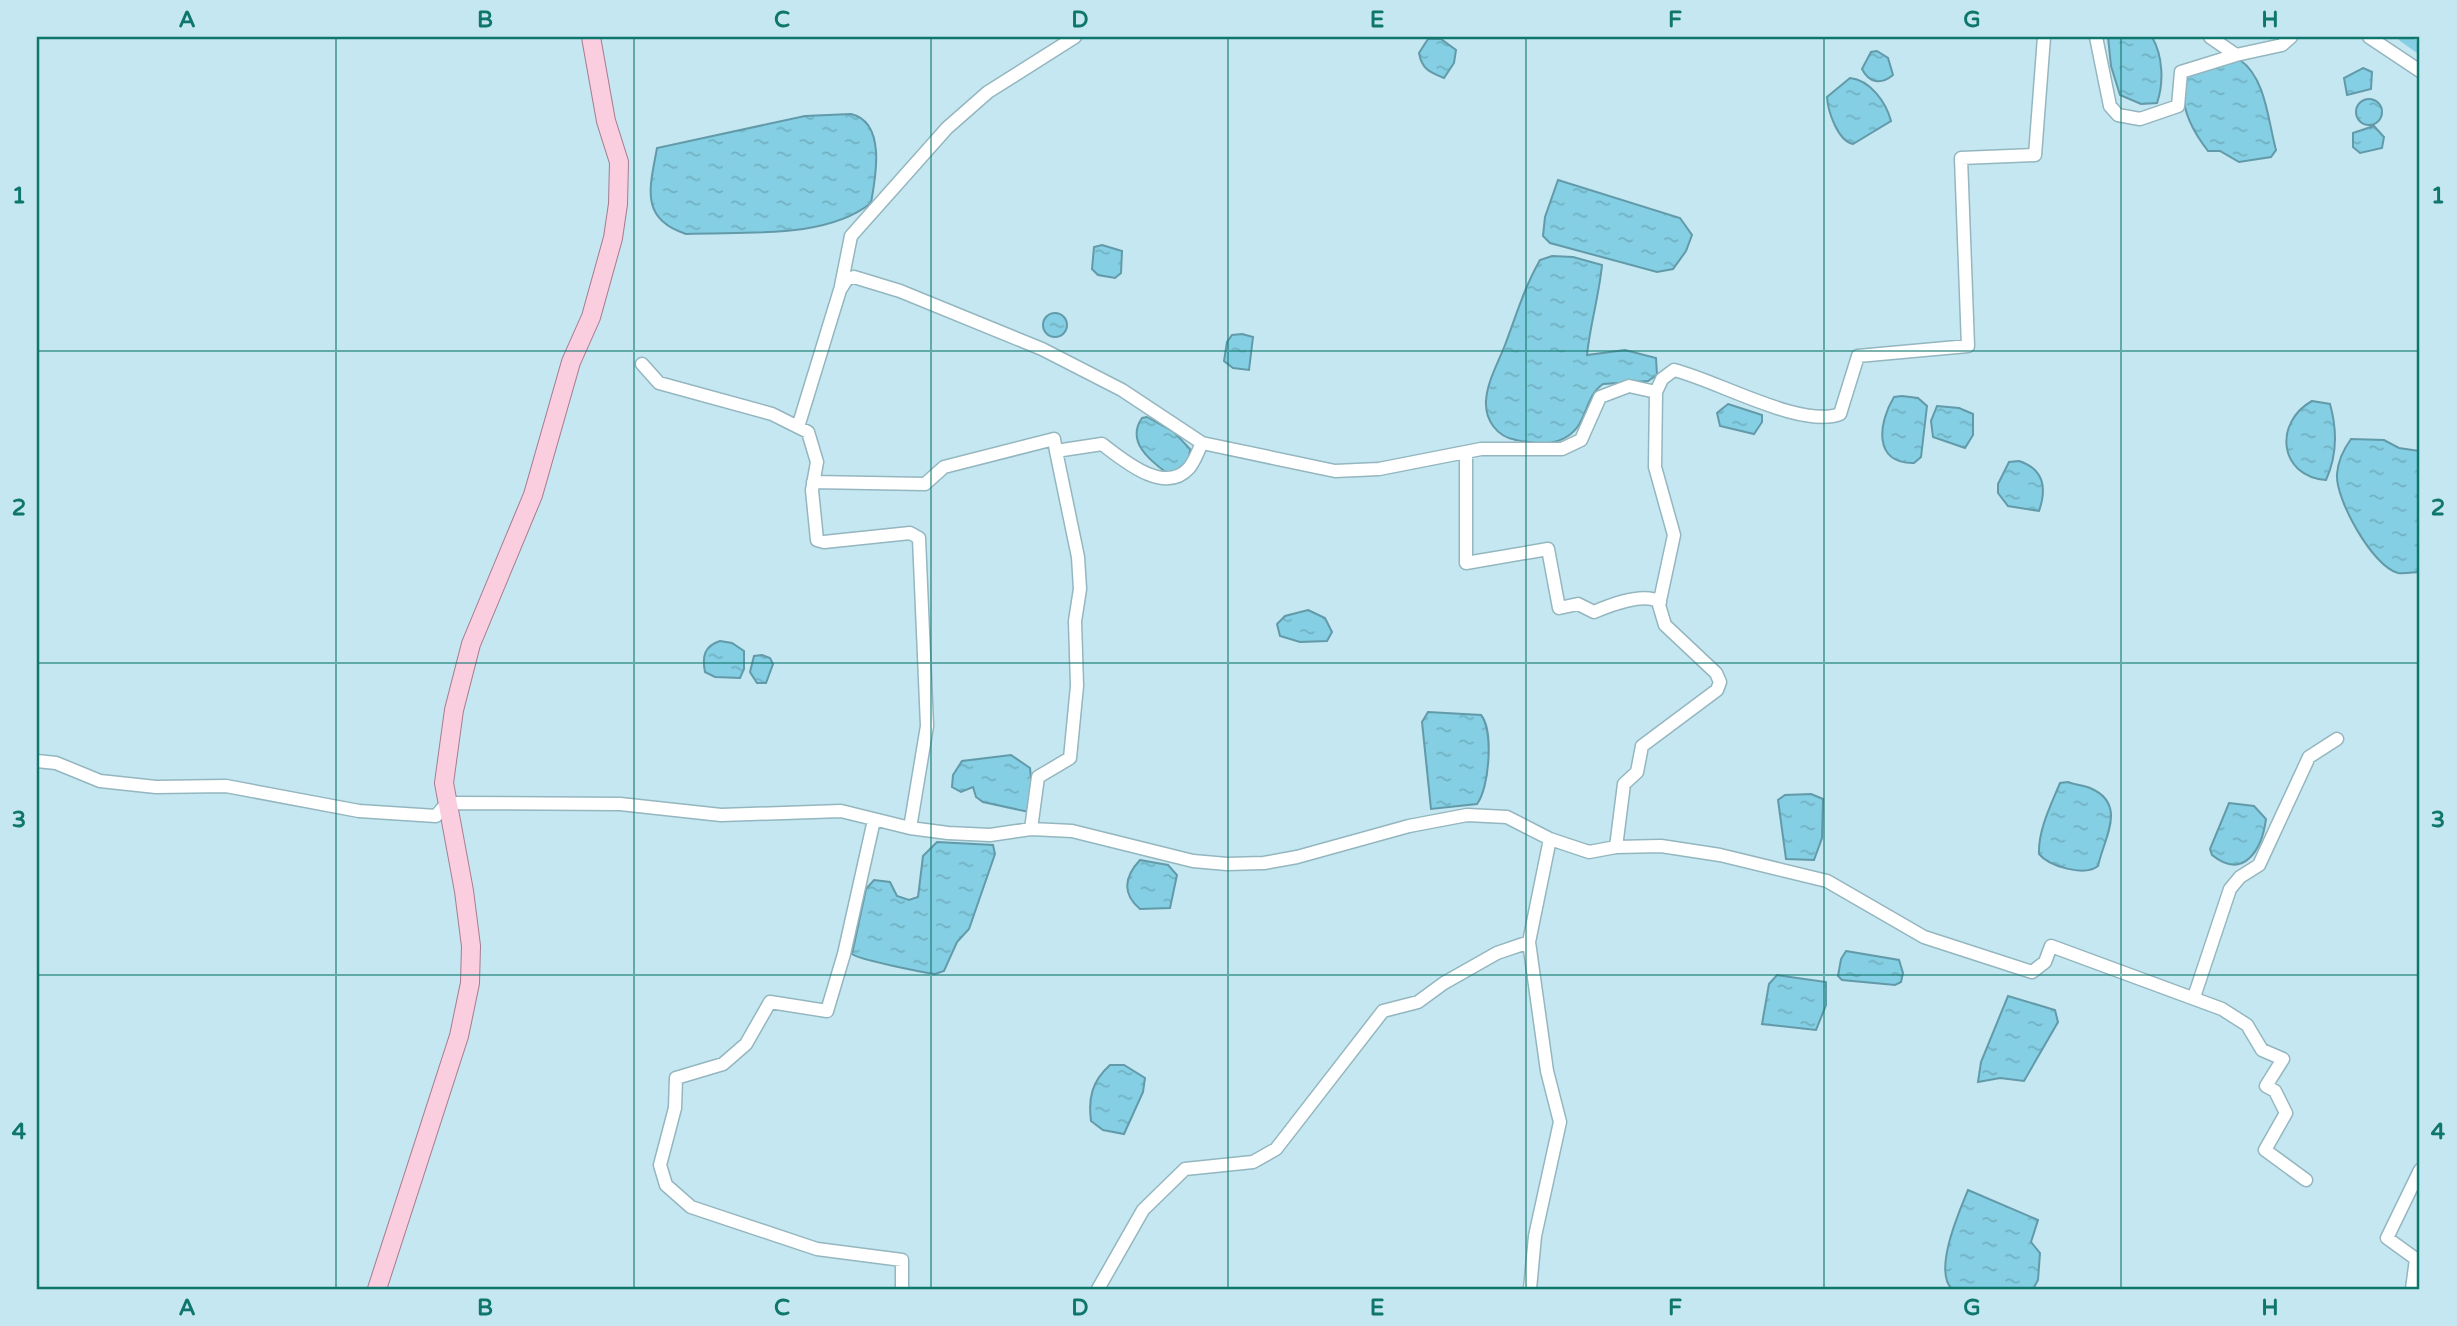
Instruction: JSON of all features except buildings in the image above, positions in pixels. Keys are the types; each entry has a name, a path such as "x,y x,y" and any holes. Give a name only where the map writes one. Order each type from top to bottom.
{"main road":[{"path":"377,1289 455,1048 470,983 471,946 464,891 444,783 452,721 471,645 533,495 571,362 590,317 613,238 618,204 619,162 606,121 591,37"}],"street":[{"path":"798,427 840,290 851,236 947,128 988,92 1075,37"},
{"path":"1616,847 1624,784 1637,772 1642,746 1717,690 1720,682 1716,673 1665,625 1660,602 1674,535 1656,467 1656,393 1662,379 1674,370 1789,411 1829,418 1840,414 1842,399 1858,356 1968,346 1961,158 2035,155 2044,37"},
{"path":"2096,37 2110,106 2118,116 2140,119 2178,106 2181,72 2235,55 2282,45 2291,37"},
{"path":"2210,37 2235,55"},
{"path":"2369,37 2420,71"},
{"path":"840,290 847,279 854,277 900,291 1042,349 1122,390 1202,443 1335,471 1379,469 1466,452 1562,449 1581,440 1600,397 1629,386 1656,393"},
{"path":"642,364 659,383 772,414 808,432 817,461 813,482 817,540 824,542 872,534 910,533 919,538 927,726 910,828"},
{"path":"813,482 925,484 944,467 1054,439 1079,557 1080,589 1075,621 1077,686 1070,758 1038,777 1031,829"},
{"path":"1056,451 1102,444 1134,468 1164,478 1181,474 1189,467 1202,443"},
{"path":"1466,452 1466,563 1548,549 1559,608 1578,604 1594,612 1641,599 1656,599 1660,602"},
{"path":"2194,996 2230,889 2239,877 2259,865 2309,757 2337,739"},
{"path":"37,761 56,763 100,780 156,788 226,786 359,811 436,816 447,803 620,804 721,815 841,811 910,828 990,835 1031,829 1072,831 1181,858 1227,864 1264,863 1297,857 1409,826 1467,815 1507,817 1550,839 1589,852 1616,847 1661,846 1790,870 1827,881 1924,937 2032,972 2045,962 2051,946 2194,996 2247,1025 2262,1050 2283,1059 2266,1086 2276,1091 2286,1113 2265,1150 2306,1180"},
{"path":"874,820 844,954 827,1011 770,1002 746,1044 723,1064 676,1078 675,1108 660,1165 666,1185 691,1207 817,1249 902,1260 902,1289"},
{"path":"1530,1289 1535,1236 1560,1122 1547,1071 1529,942 1550,839"},
{"path":"1098,1289 1143,1210 1185,1169 1253,1162 1276,1149 1383,1011 1418,1002 1444,983 1497,953 1529,942"},
{"path":"2412,1289 2416,1259 2387,1238 2420,1170"}],"water":[{"path":"2108,37 2152,37 2161,70 2157,103 2141,104 2120,95 2111,66"},
{"path":"1428,39 1441,39 1456,50 1454,63 1444,78 1430,72 1422,63 1419,53"},
{"path":"1877,51 1888,58 1893,75 1880,81 1872,80 1862,69 1871,52"},
{"path":"2240,60 2249,68 2261,89 2276,150 2271,157 2239,162 2220,151 2208,151 2191,124 2184,103 2184,93 2189,73"},
{"path":"2363,68 2372,72 2371,89 2347,95 2344,78"},
{"path":"1850,78 1864,83 1876,93 1891,121 1853,144 1838,132 1827,97"},
{"path":"2369,99 2378,103 2382,112 2378,121 2369,125 2360,121 2356,112 2360,103"},
{"path":"851,114 870,127 876,151 871,203 852,215 831,223 783,231 686,234 671,228 654,210 651,188 657,148 805,116"},
{"path":"2374,126 2384,137 2382,148 2360,153 2353,147 2353,133"},
{"path":"1558,180 1680,218 1692,235 1686,251 1673,269 1657,272 1550,243 1543,236 1545,217"},
{"path":"1102,245 1122,251 1121,273 1115,278 1098,275 1092,269 1094,247"},
{"path":"1552,256 1573,257 1602,265 1587,355 1625,350 1656,358 1657,375 1648,381 1603,384 1592,396 1574,431 1556,442 1536,443 1509,438 1498,431 1490,421 1486,401 1491,380 1529,281 1540,260"},
{"path":"1055,313 1064,316 1067,325 1064,334 1055,337 1046,334 1043,325 1046,316"},
{"path":"1232,335 1253,337 1249,370 1233,368 1224,361 1227,342"},
{"path":"1894,397 1918,398 1927,406 1921,457 1914,463 1901,462 1891,457 1883,440 1882,430 1889,407"},
{"path":"2312,401 2330,404 2332,413 2334,452 2326,480 2310,476 2298,469 2290,459 2287,447 2291,422 2300,410"},
{"path":"1728,404 1762,415 1762,422 1754,434 1720,426 1717,413"},
{"path":"1937,406 1959,408 1973,414 1973,435 1965,448 1933,437 1931,421"},
{"path":"1147,417 1174,432 1190,449 1189,460 1176,471 1167,473 1147,456 1138,442 1138,426 1142,418"},
{"path":"2351,439 2384,440 2399,448 2420,451 2420,572 2398,573 2388,568 2357,531 2342,499 2337,474 2341,455"},
{"path":"2019,461 2034,469 2041,480 2043,495 2039,511 2008,506 1998,493 1998,484 2009,462"},
{"path":"1308,610 1325,618 1332,632 1327,641 1300,642 1280,636 1277,624 1285,616"},
{"path":"720,641 732,643 744,651 744,669 740,678 715,677 705,672 705,653 710,646"},
{"path":"754,656 770,658 773,664 766,683 757,683 750,672"},
{"path":"1428,712 1481,715 1489,746 1485,786 1477,804 1431,809 1422,722"},
{"path":"1011,755 1030,768 1032,789 1029,812 983,802 976,797 973,787 961,792 952,787 953,775 962,761"},
{"path":"2068,782 2090,788 2102,795 2111,812 2098,866 2092,869 2067,869 2039,854 2049,809 2060,783"},
{"path":"1811,794 1823,799 1822,838 1814,860 1786,859 1778,800 1785,795"},
{"path":"2229,803 2254,806 2266,819 2256,850 2250,858 2233,865 2212,855 2210,849"},
{"path":"937,842 993,845 995,854 969,929 957,942 944,971 935,974 917,971 852,954 866,889 874,880 890,882 897,896 909,900 918,897 923,856"},
{"path":"1140,860 1168,865 1177,875 1170,908 1140,909 1130,897 1128,879"},
{"path":"1846,951 1899,960 1903,973 1901,982 1895,985 1842,980 1838,976 1841,959"},
{"path":"1777,975 1826,982 1826,1005 1816,1030 1762,1024 1769,984"},
{"path":"2008,996 2055,1010 2058,1022 2024,1081 2000,1078 1978,1082 1981,1062"},
{"path":"1110,1065 1124,1065 1145,1078 1143,1092 1124,1134 1103,1130 1091,1121 1090,1105 1095,1084"},
{"path":"1968,1190 2038,1220 2031,1242 2040,1253 2038,1280 2033,1289 1952,1289 1945,1269 1946,1256"}],"waterway":[{"path":"2403,37 2420,49"}]}
